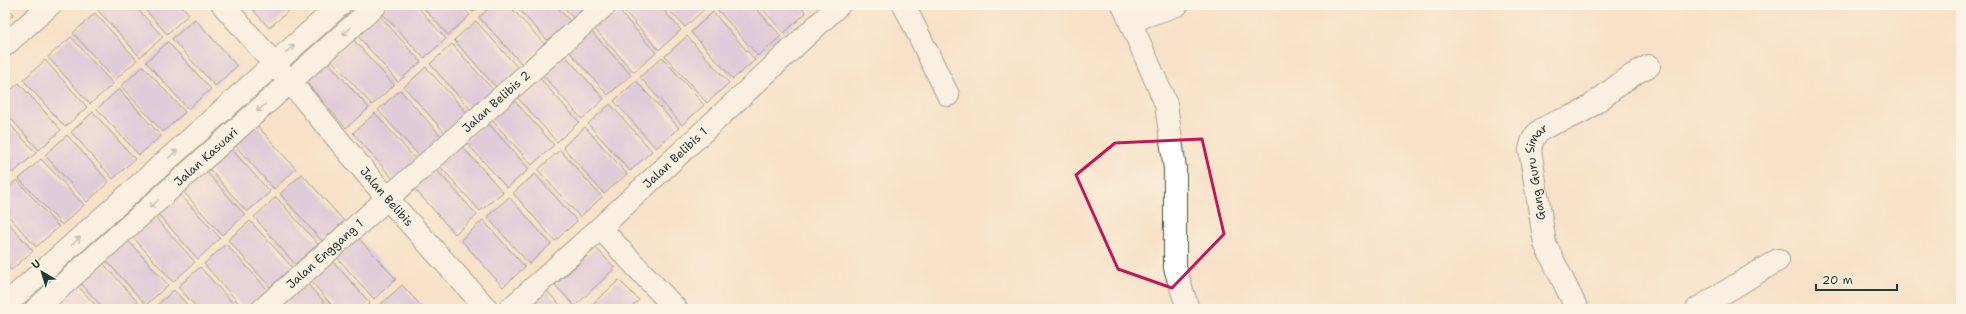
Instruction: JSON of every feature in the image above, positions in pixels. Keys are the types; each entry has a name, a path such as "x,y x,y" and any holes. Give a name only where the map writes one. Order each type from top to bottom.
{"street":[{"path":"5,45 50,5"},
{"name":"Jalan Belibis","path":"223,5 274,63 386,198 487,309"},
{"name":"Jalan Kasuari","path":"5,305 340,5"},
{"name":"Jalan Kasuari","path":"36,309 376,5"},
{"name":"Jalan Belibis 2","path":"386,198 605,5"},
{"name":"Jalan Belibis 1","path":"510,309 600,228 839,5"},
{"path":"904,5 948,95"},
{"path":"1177,5 1127,13 1166,104 1175,169 1175,268 1188,309"},
{"name":"Gang Guru Simar","path":"1577,309 1545,244 1530,150 1533,137 1542,129 1578,114 1629,77 1649,66"},
{"name":"Jalan Enggang 1","path":"264,309 386,198"},
{"path":"600,228 676,309"},
{"path":"1696,309 1778,260"},
{"path":"53,262 69,279"}],"highlighted area":[{"path":"1202,139 1224,234 1172,288 1118,269 1076,175 1115,143"}],"building":[{"path":"5,5 14,14 5,22"},
{"path":"104,5 134,5 163,37 140,57 98,10"},
{"path":"141,5 181,5 189,14 167,34"},
{"path":"249,5 289,5 292,8 269,28"},
{"path":"389,5 416,5 446,39 424,58 381,12"},
{"path":"421,5 461,5 470,15 448,35"},
{"path":"467,5 481,5 473,12"},
{"path":"493,5 509,5 544,44 522,64 479,17"},
{"path":"515,5 555,5 570,21 548,41"},
{"path":"562,5 587,5 573,18"},
{"path":"614,5 656,53 634,72 591,25"},
{"path":"619,5 659,5 681,30 659,50"},
{"path":"664,5 705,5 707,7 685,27"},
{"path":"722,5 753,5 781,36 758,56 717,9"},
{"path":"759,5 799,5 806,13 784,33"},
{"path":"713,12 755,60 733,79 691,32"},
{"path":"95,13 137,60 115,80 73,33"},
{"path":"379,15 421,62 398,82 356,34"},
{"path":"195,19 237,66 215,86 172,39"},
{"path":"476,21 518,68 496,87 454,40"},
{"path":"589,29 631,75 608,95 566,48"},
{"path":"687,36 729,83 707,103 665,56"},
{"path":"71,37 113,84 90,104 48,57"},
{"path":"352,38 394,85 372,105 330,58"},
{"path":"168,42 211,89 188,109 146,62"},
{"path":"452,44 494,91 472,111 430,64"},
{"path":"562,52 604,99 582,119 540,72"},
{"path":"662,57 704,105 682,125 640,77"},
{"path":"45,60 87,107 65,127 23,80"},
{"path":"327,61 369,108 346,128 305,81"},
{"path":"143,66 185,112 163,132 121,86"},
{"path":"426,67 468,114 446,134 404,87"},
{"path":"537,75 579,122 557,142 515,95"},
{"path":"636,81 679,128 656,148 614,101"},
{"path":"19,83 61,130 39,150 5,112 5,95"},
{"path":"119,89 161,136 139,155 97,109"},
{"path":"400,90 442,137 420,157 378,110"},
{"path":"512,98 554,145 532,165 490,118"},
{"path":"610,104 652,151 630,171 588,124"},
{"path":"93,112 135,159 113,179 71,132"},
{"path":"375,113 416,160 394,180 353,133"},
{"path":"5,119 36,153 13,173 5,164"},
{"path":"254,122 296,169 274,189 232,142"},
{"path":"487,122 529,169 507,188 465,141"},
{"path":"585,127 627,174 604,194 563,147"},
{"path":"67,135 109,182 87,202 45,155"},
{"path":"228,145 270,192 247,212 206,165"},
{"path":"461,145 503,192 480,211 438,164"},
{"path":"560,150 602,197 580,217 538,170"},
{"path":"41,159 84,205 62,225 19,179"},
{"path":"203,168 245,215 222,235 180,188"},
{"path":"435,168 477,215 455,234 413,187"},
{"path":"302,174 344,221 322,241 280,194"},
{"path":"535,174 577,221 555,241 513,193"},
{"path":"17,180 59,227 36,247 5,212 5,190"},
{"path":"178,192 220,238 198,259 156,212"},
{"path":"276,197 318,244 295,264 254,217"},
{"path":"509,197 551,244 529,264 487,217"},
{"path":"153,215 195,262 173,282 131,235"},
{"path":"5,219 33,251 11,270 5,264"},
{"path":"483,220 525,267 503,287 461,240"},
{"path":"250,221 292,267 270,287 228,240"},
{"path":"354,233 396,279 374,299 332,252"},
{"path":"126,238 168,285 146,305 104,258"},
{"path":"226,244 268,290 248,309 244,309 204,264"},
{"path":"596,248 615,268 575,306 555,285"},
{"path":"328,256 370,303 363,309 335,309 306,275"},
{"path":"101,261 143,308 104,309 79,281"},
{"path":"200,267 238,309 198,309 178,287"},
{"path":"303,279 330,309 290,309 280,299"},
{"path":"619,280 639,300 629,309 587,309"},
{"path":"75,283 99,309 59,309 53,303"},
{"path":"402,285 424,309 384,309 380,305"},
{"path":"174,290 191,309 153,309"},
{"path":"547,291 564,309 528,309"}]}
